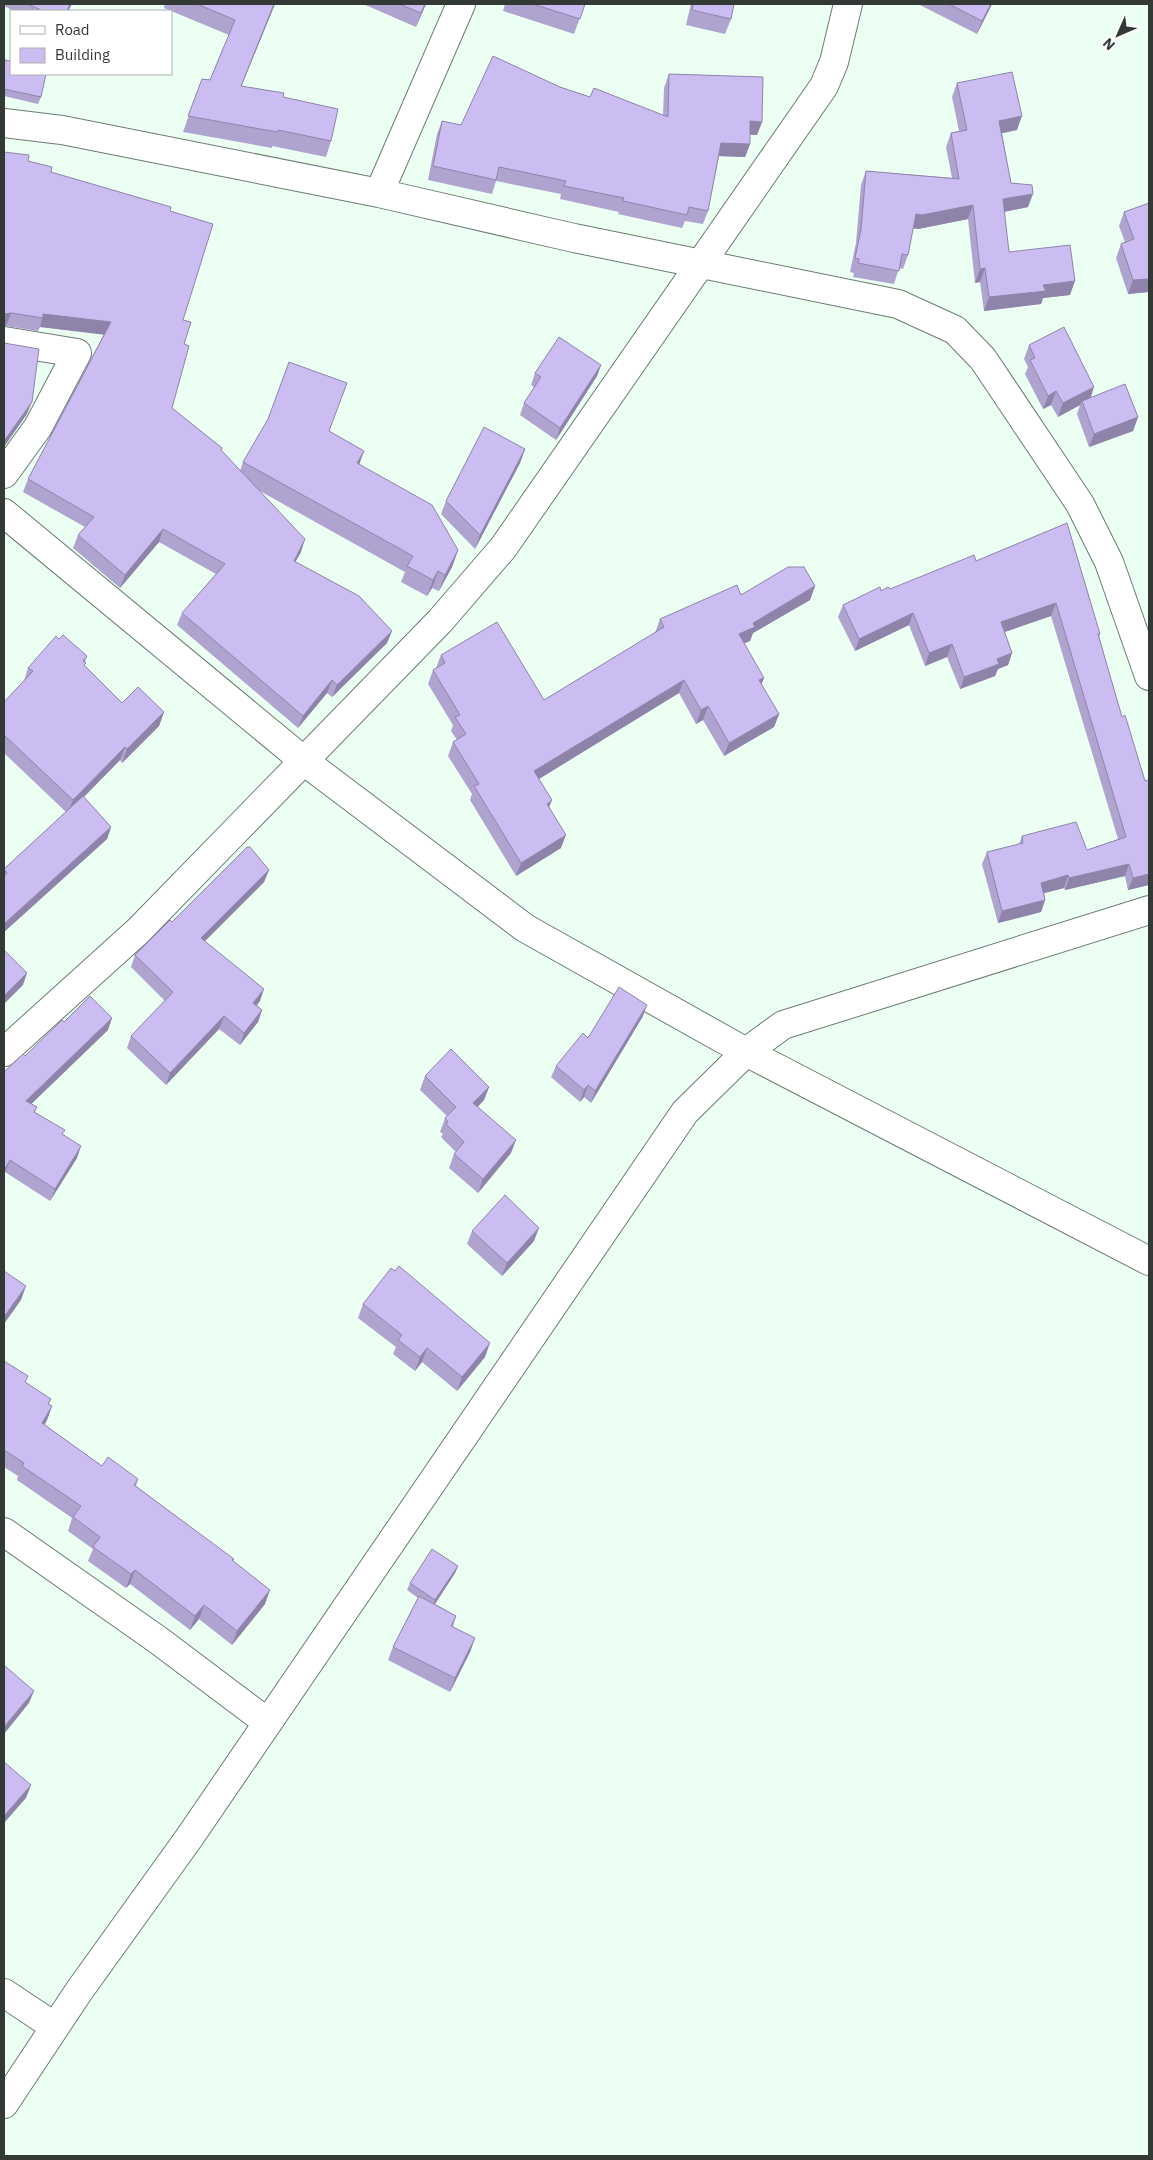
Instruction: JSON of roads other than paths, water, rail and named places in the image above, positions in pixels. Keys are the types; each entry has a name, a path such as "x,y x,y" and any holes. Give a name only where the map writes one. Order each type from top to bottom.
{"street":[{"path":"379,193 461,4"},
{"path":"4,1052 138,931 440,621 503,548 824,86 834,62 848,4"},
{"path":"4,123 62,130 379,193 574,238 898,304 955,330 983,359 1080,504 1109,562 1149,676"},
{"path":"4,341 77,353 38,427 4,474"},
{"path":"4,513 304,761 525,928 746,1052 1149,1262"},
{"path":"4,2104 55,2027 189,1838 685,1112 746,1052 783,1025 1149,910"},
{"path":"4,1532 158,1640 267,1722"},
{"path":"4,1993 55,2027"}]}
